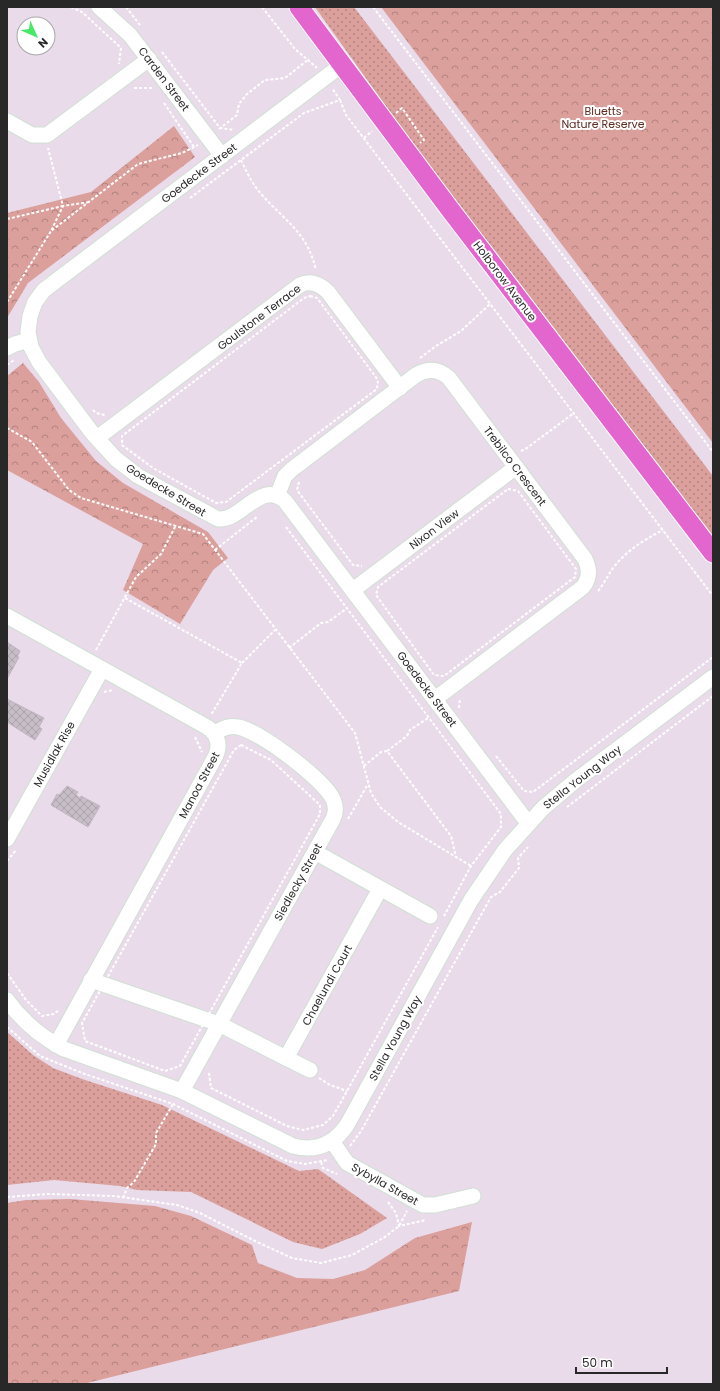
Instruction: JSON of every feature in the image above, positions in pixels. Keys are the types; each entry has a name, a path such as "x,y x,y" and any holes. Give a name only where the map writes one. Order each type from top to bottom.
{"main road":[{"name":"Holborow Avenue","path":"299,7 449,208 713,553"}],"street":[{"name":"Carden Street","path":"100,7 154,54 222,156"},
{"path":"7,121 32,135 47,135 154,54"},
{"name":"Goedecke Street","path":"343,64 44,290 32,309 28,324 29,340 39,362 97,438 116,459 138,476 215,519 226,520 263,496 277,496 287,503 528,823"},
{"name":"Goulstone Terrace","path":"97,438 306,283 316,284 328,292 400,388"},
{"path":"7,348 29,340"},
{"name":"Trebilco Crescent","path":"277,496 285,476 291,470 426,370 436,371 443,374 512,462 585,559 589,570 587,582 581,590 435,699"},
{"name":"Nixon View","path":"353,590 512,462"},
{"path":"7,616 207,727 214,733"},
{"name":"Musidlak Rise","path":"13,842 102,668"},
{"name":"Stella Young Way","path":"7,1000 29,1025 56,1045 80,1056 182,1091 293,1146 314,1148 340,1147 347,1125 482,882 504,850 528,823 575,781 713,677"},
{"name":"Siedlecky Street","path":"182,1091 213,1022 315,852 335,813 334,803 329,793 290,756 244,729 230,726 214,733"},
{"name":"Manoa Street","path":"56,1045 217,754 218,744 214,733"},
{"path":"315,852 430,916"},
{"name":"Chaelundi Court","path":"286,1058 380,889"},
{"path":"92,980 213,1022 310,1070"},
{"name":"Sybylla Street","path":"340,1147 350,1164 423,1205 432,1206 473,1196"}],"path":[{"path":"71,7 82,12 121,48 119,65"},
{"path":"126,7 141,25"},
{"path":"262,7 295,48 309,59 325,78 340,100 346,115 713,596"},
{"path":"373,7 713,452"},
{"path":"154,54 220,128 234,130"},
{"path":"237,115 240,104 247,94 265,80 285,78 309,59"},
{"path":"128,92 134,87 152,87 157,93"},
{"path":"50,231 138,164 182,153 194,148 161,99"},
{"path":"184,202 304,113 340,100"},
{"path":"7,302 50,231 63,206 48,148 51,147"},
{"path":"241,160 262,194 294,225 304,238 316,270"},
{"path":"7,219 63,206 89,202"},
{"path":"310,270 323,272"},
{"path":"310,296 317,298 378,380 377,389 226,502 216,503 153,468 122,445 122,436 304,298 310,296"},
{"path":"414,362 436,346 461,331 490,304"},
{"path":"91,407 96,413 106,415"},
{"path":"512,462 574,413"},
{"path":"7,428 32,442 69,490 81,498 175,527 203,534 355,733 371,793 380,807 398,822 471,866"},
{"path":"302,479 298,482 297,490 353,565 363,566"},
{"path":"508,489 518,491 576,569 575,577 444,676 434,675 376,595 378,587 508,489"},
{"path":"215,550 259,515"},
{"path":"96,650 136,577 161,554 175,527"},
{"path":"209,1073 211,1088 297,1130 310,1130 323,1125 333,1116 471,866 502,827 501,814 346,610 286,527"},
{"path":"593,595 603,585 612,569 628,552 644,540 663,530"},
{"path":"125,598 242,663"},
{"path":"289,648 321,623 328,622 346,610"},
{"path":"210,716 242,663 275,630"},
{"path":"492,750 524,791 533,792 713,657"},
{"path":"104,692 113,690 119,693"},
{"path":"461,696 458,707 463,713"},
{"path":"567,807 713,696"},
{"path":"364,766 381,752 387,751 407,736 410,730 428,718"},
{"path":"190,734 196,738 202,753"},
{"path":"82,1024 85,1041 165,1071 180,1066 213,1022 320,814 320,805 271,760 241,745 234,750"},
{"path":"387,751 451,836 456,857"},
{"path":"7,861 13,842"},
{"path":"7,1027 40,1056 82,1073 173,1104 287,1161 313,1164 328,1160 340,1147 361,1131 491,898 500,892 519,868 518,858 528,846"},
{"path":"7,973 26,1000 42,1016 54,1014 63,1004"},
{"path":"310,1070 330,1085 347,1091"},
{"path":"123,1198 127,1188 134,1182 156,1144 156,1133 173,1104"},
{"path":"340,1147 354,1150"},
{"path":"7,1198 48,1194 123,1198 177,1205 192,1210 292,1258 321,1263 352,1255 385,1237 399,1226 414,1200"}],"green space":[{"path":"315,7 354,7 713,476 713,539 438,179"},
{"name":"Bluetts Nature Reserve","path":"381,7 713,7 713,443"},
{"path":"174,126 195,157 28,283 7,318 7,213 91,192"},
{"path":"23,363 39,382 61,418 96,461 123,483 208,532 228,558 213,570 180,624 123,590 143,544 7,470 7,376"},
{"path":"7,1032 33,1055 53,1068 162,1105 299,1171 318,1169 387,1218 360,1234 322,1249 293,1242 191,1192 137,1190 120,1186 54,1180 7,1185"},
{"path":"70,1199 155,1206 191,1216 252,1245 258,1263 297,1278 333,1279 365,1270 415,1238 472,1222 459,1291 83,1384 7,1384 7,1203 26,1200"}],"building":[{"path":"7,642 20,651 17,657 19,657 7,679"},
{"path":"7,699 44,718 39,727 42,729 35,740 7,722"},
{"path":"67,786 78,792 76,795 80,798 81,796 100,806 88,827 51,805 57,794 59,795"}]}
